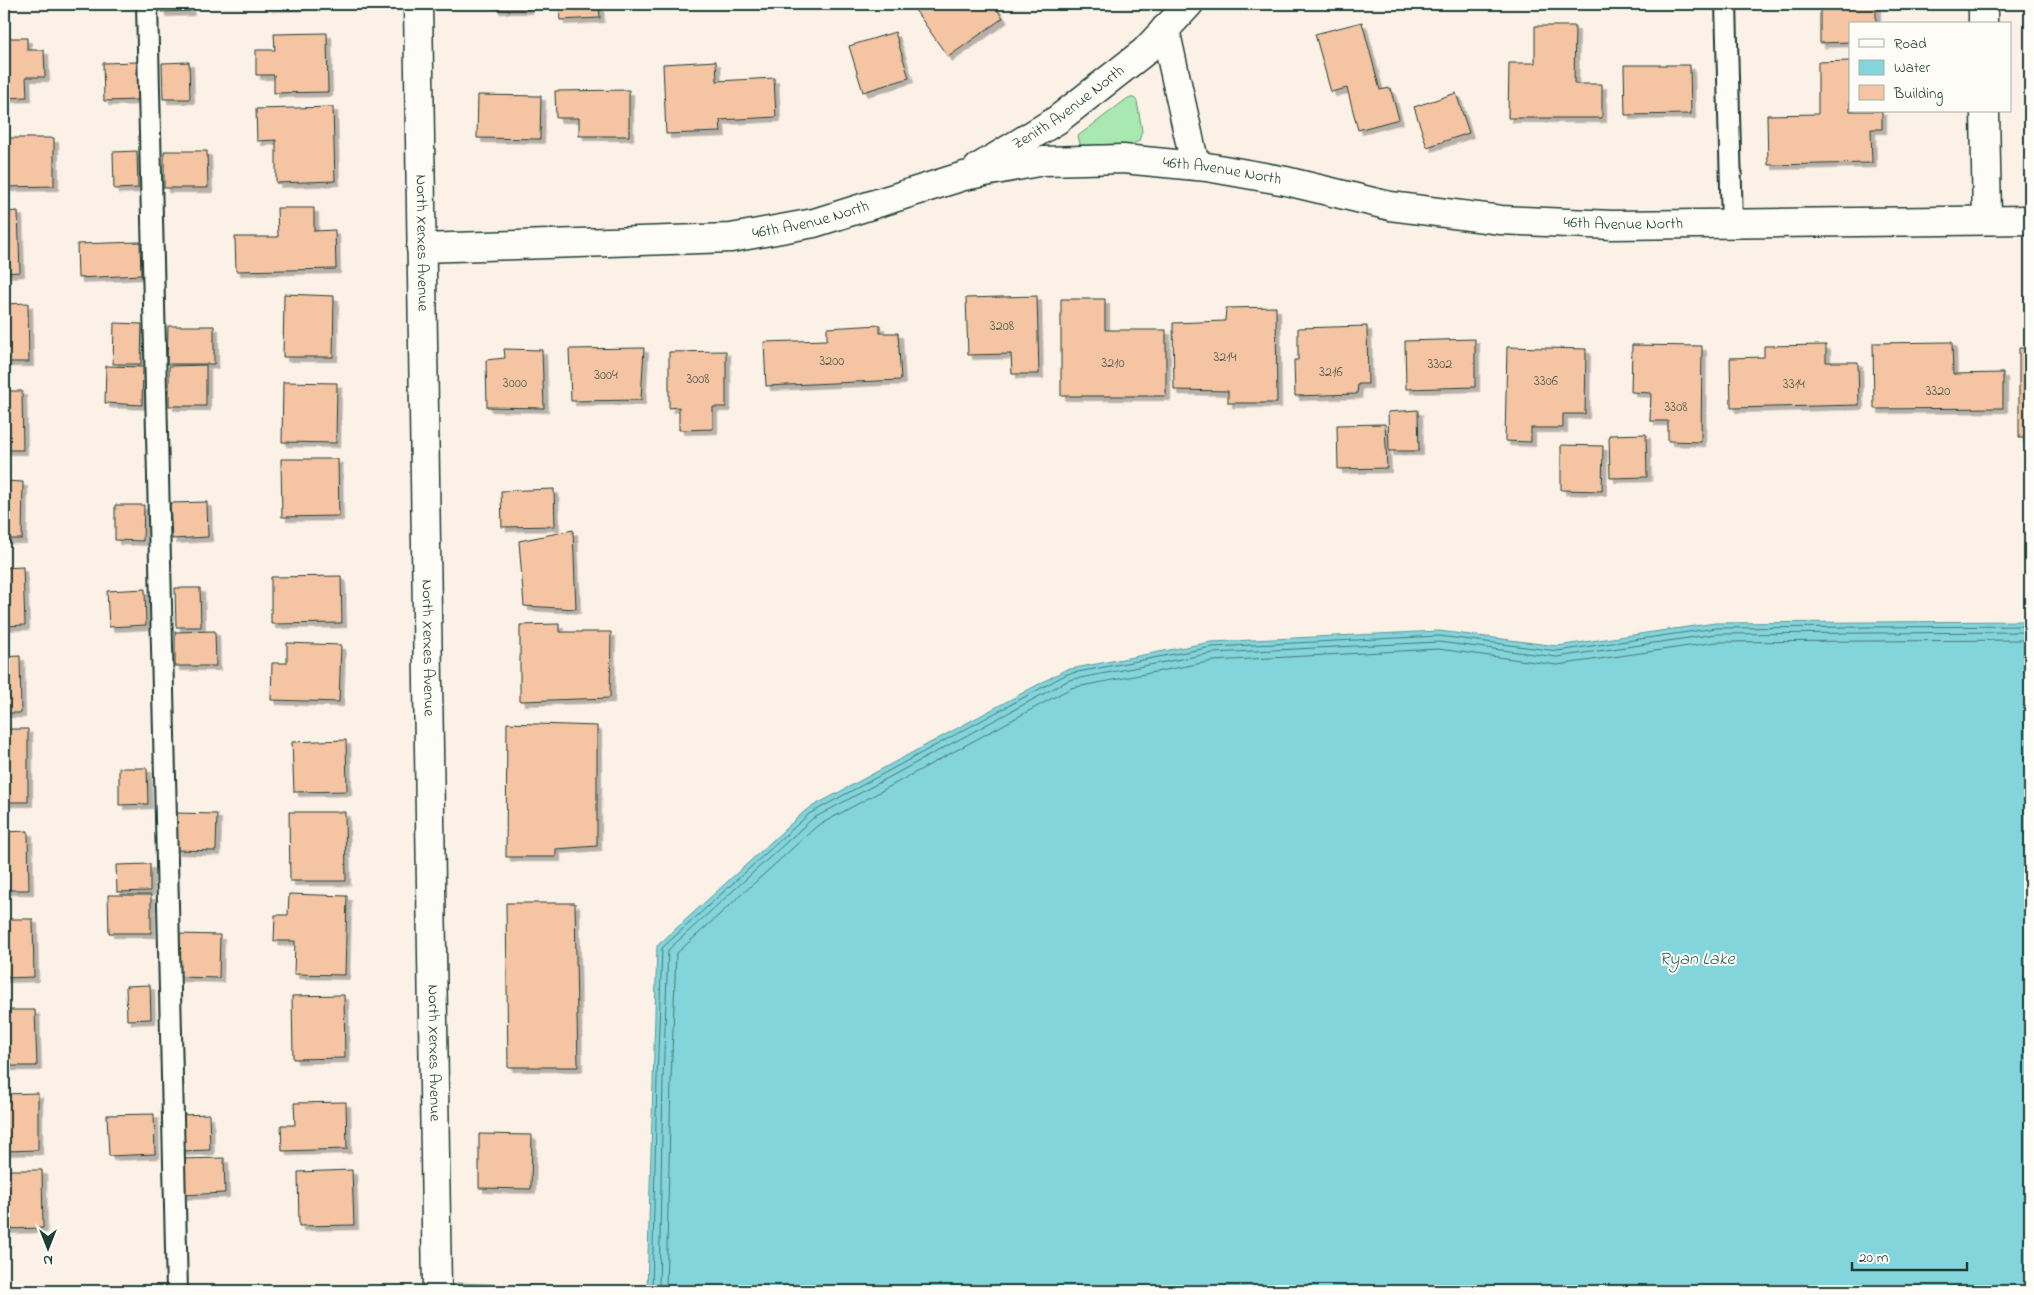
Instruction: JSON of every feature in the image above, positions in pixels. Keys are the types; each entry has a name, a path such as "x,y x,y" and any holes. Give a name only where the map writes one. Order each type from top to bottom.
{"street":[{"name":"North Xerxes Avenue","path":"418,4 437,1291"},
{"name":"Zenith Avenue North","path":"964,176 1057,120 1144,52 1189,4"},
{"path":"1983,4 1983,22"},
{"path":"1165,29 1195,165"},
{"path":"1985,112 1987,220"},
{"name":"46th Avenue North","path":"421,248 731,238 814,223 964,176 1043,161 1123,159 1195,165 1286,181 1390,206 1501,220 1612,225 2030,220"}],"lane":[{"path":"148,4 177,1291"},
{"path":"1726,4 1732,224"}],"green space":[{"path":"1128,98 1134,98 1137,101 1142,131 1139,141 1127,147 1081,147 1078,136"},
{"path":"457,1283 663,1291 457,1291"}],"water":[{"name":"Ryan Lake","path":"2030,621 2030,1291 647,1291 657,946 806,810 1065,670 1211,642 1439,631 1557,646 1715,623"}],"building":[{"path":"161,4 189,4 190,11 161,12"},
{"path":"267,4 328,4 328,5 267,7"},
{"path":"495,4 528,4 528,9 495,9"},
{"path":"559,4 599,4 600,18 560,20"},
{"path":"918,4 993,4 1003,18 948,57 913,7"},
{"path":"1820,4 1876,4 1876,22 1849,22 1849,42 1820,43"},
{"path":"1362,22 1380,90 1390,88 1399,119 1358,130 1347,88 1331,92 1315,34"},
{"path":"1535,26 1575,26 1574,84 1602,84 1602,118 1508,118 1509,63 1535,63"},
{"path":"895,32 909,78 863,92 849,46"},
{"path":"327,33 328,92 274,93 274,75 256,75 256,50 275,50 274,34"},
{"path":"4,38 27,38 27,50 44,50 45,77 26,77 27,97 4,98"},
{"path":"716,61 717,81 774,78 776,117 720,120 721,132 666,134 663,64"},
{"path":"1849,61 1849,112 1882,112 1882,129 1871,129 1872,163 1768,165 1767,115 1818,114 1818,62"},
{"path":"137,62 138,100 104,101 103,63"},
{"path":"189,62 190,99 163,99 162,63"},
{"path":"1624,65 1690,65 1691,114 1625,115"},
{"path":"629,90 629,136 579,136 579,118 556,118 555,91"},
{"path":"1456,93 1469,133 1427,147 1414,107"},
{"path":"478,95 541,96 540,139 477,138"},
{"path":"333,107 335,181 276,183 276,140 257,141 256,109"},
{"path":"4,138 54,138 54,186 4,187"},
{"path":"137,151 138,188 114,189 113,152"},
{"path":"164,151 207,151 208,188 164,188"},
{"path":"277,208 314,208 314,231 335,230 336,269 236,271 235,237 278,237"},
{"path":"18,211 20,272 4,273 4,212"},
{"path":"140,242 141,275 78,278 77,244"},
{"path":"284,294 334,296 333,357 283,357"},
{"path":"1037,296 1039,374 1012,374 1011,354 968,355 966,298"},
{"path":"1061,299 1105,299 1105,330 1166,330 1166,396 1061,396"},
{"path":"28,303 29,362 4,362 4,304"},
{"path":"1276,307 1277,403 1228,403 1228,391 1174,390 1173,323 1225,321 1226,308"},
{"path":"114,323 142,324 141,364 113,364"},
{"path":"880,325 880,333 898,333 901,380 766,386 764,342 827,340 827,328"},
{"path":"168,326 214,326 214,364 167,364"},
{"path":"1367,326 1368,384 1358,384 1357,394 1295,396 1294,360 1298,360 1298,328"},
{"path":"1475,339 1475,387 1406,389 1405,341"},
{"path":"1952,342 1953,374 2003,373 2003,408 1874,409 1873,343"},
{"path":"1632,345 1702,346 1701,442 1668,441 1668,421 1650,421 1651,393 1631,392"},
{"path":"1826,345 1826,362 1858,362 1859,405 1731,408 1730,358 1764,357 1764,346"},
{"path":"1507,347 1586,349 1585,414 1563,414 1563,428 1531,428 1531,442 1505,441"},
{"path":"644,348 641,400 571,401 569,349"},
{"path":"2019,348 2030,348 2030,438 2019,438"},
{"path":"504,349 542,350 544,408 487,407 486,360 505,358"},
{"path":"726,351 726,407 713,407 713,429 679,430 679,407 669,408 669,352"},
{"path":"206,365 206,406 169,406 169,366"},
{"path":"106,366 143,367 142,405 105,403"},
{"path":"283,382 337,383 336,443 282,442"},
{"path":"4,391 22,391 23,450 4,450"},
{"path":"1418,410 1419,451 1389,451 1388,412"},
{"path":"1385,424 1387,468 1338,469 1337,425"},
{"path":"1646,434 1647,477 1610,478 1609,435"},
{"path":"1561,445 1603,446 1602,491 1561,490"},
{"path":"281,459 338,459 339,516 282,517"},
{"path":"4,481 23,482 22,539 4,539"},
{"path":"554,489 555,526 502,527 501,491"},
{"path":"207,502 208,537 172,539 170,503"},
{"path":"115,505 144,505 143,541 115,540"},
{"path":"573,530 576,609 524,606 519,541"},
{"path":"23,567 25,625 4,626 4,568"},
{"path":"341,576 342,623 271,624 271,577"},
{"path":"175,588 200,588 201,627 176,627"},
{"path":"145,589 146,625 109,627 107,591"},
{"path":"559,624 559,632 611,632 610,698 520,701 520,625"},
{"path":"215,631 216,666 175,666 175,632"},
{"path":"287,643 341,645 339,702 271,700 272,663 287,663"},
{"path":"20,656 21,713 4,713 4,657"},
{"path":"507,723 597,726 597,846 556,849 556,857 506,857"},
{"path":"4,729 28,729 28,802 4,802"},
{"path":"346,740 347,791 294,792 292,742"},
{"path":"119,768 147,768 148,804 119,805"},
{"path":"289,812 345,812 346,881 290,881"},
{"path":"176,813 217,814 216,851 175,850"},
{"path":"28,831 29,890 4,890 4,832"},
{"path":"150,864 150,891 117,892 116,865"},
{"path":"289,894 347,896 345,975 294,974 295,941 274,941 275,915 288,915"},
{"path":"108,895 151,895 151,933 109,933"},
{"path":"506,903 575,903 578,1067 508,1067"},
{"path":"4,919 33,919 34,977 4,978"},
{"path":"178,934 220,935 219,978 177,977"},
{"path":"150,985 151,1019 127,1020 126,986"},
{"path":"344,995 345,1058 293,1059 292,996"},
{"path":"4,1010 35,1010 37,1066 4,1066"},
{"path":"38,1093 38,1150 4,1151 4,1094"},
{"path":"346,1102 347,1149 282,1151 281,1125 295,1125 294,1103"},
{"path":"154,1114 155,1154 109,1156 107,1115"},
{"path":"209,1114 210,1150 180,1151 180,1115"},
{"path":"479,1134 532,1135 531,1189 479,1188"},
{"path":"224,1158 225,1193 181,1195 180,1159"},
{"path":"4,1170 42,1170 43,1228 4,1229"},
{"path":"352,1170 354,1225 299,1226 298,1172"}]}
